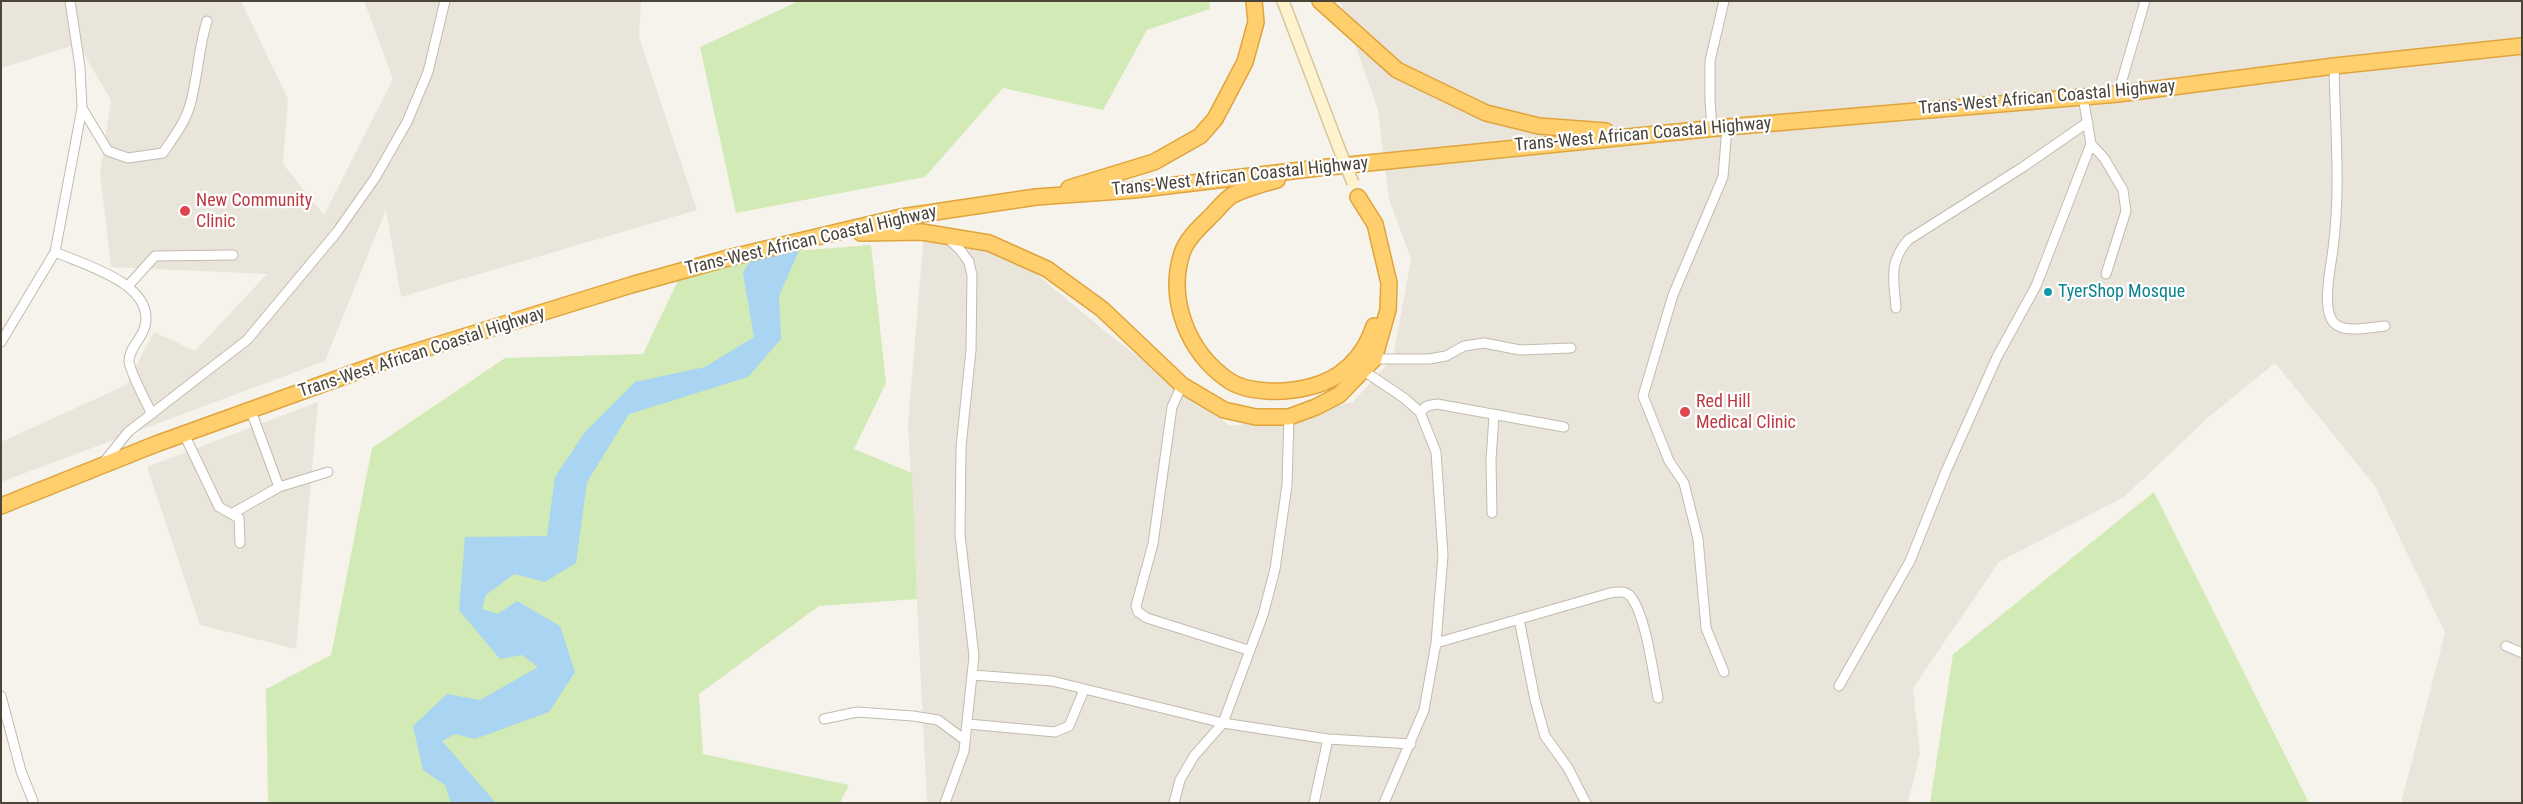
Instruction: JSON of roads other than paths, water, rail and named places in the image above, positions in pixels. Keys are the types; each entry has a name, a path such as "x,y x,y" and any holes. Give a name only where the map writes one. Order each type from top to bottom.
{"highway":[{"path":"1036,197 1154,162 1200,136 1215,119 1245,62 1256,22 1254,1"},
{"path":"1320,1 1397,70 1486,113 1539,126 1567,129 1696,130"},
{"name":"Trans-West African Coastal Highway","path":"1,506 184,434 392,360 630,285 728,258 901,217 1036,197 1134,190 1318,168 1696,130 2118,94 2334,66 2522,46"},
{"path":"1318,168 1251,188 1231,197 1196,230 1182,252 1177,304 1190,336 1208,361 1229,381 1258,390 1290,392 1324,384 1354,363 1370,341 1379,314 1381,287 1371,227 1355,190"},
{"path":"832,233 922,232 989,243 1047,268 1102,309 1182,385 1224,410 1256,417 1289,417 1316,407 1339,395 1374,359 1388,310 1389,283 1375,224 1355,190"}],"street":[{"path":"1,342 55,252 82,108 80,67 70,1"},
{"path":"102,465 128,432 247,340 338,232 375,178 407,122 428,72 445,1"},
{"path":"1283,1 1355,190"},
{"path":"1724,1 1710,62 1710,100 1720,128 1724,177 1673,295 1643,396 1669,461 1684,483 1698,539 1706,628 1724,672"},
{"path":"2118,94 2145,1"},
{"path":"82,108 108,151 128,158 163,153 178,130 190,106 200,43 206,21"},
{"path":"2334,66 2339,175 2328,294 2329,312 2332,322 2340,328 2385,326"},
{"path":"1839,686 1910,561 1946,471 1997,357 2036,286 2091,144 2083,97"},
{"path":"1896,308 1893,266 1899,250 1908,240 2023,167 2088,122"},
{"path":"2091,144 2104,158 2123,190 2126,211 2106,274"},
{"path":"945,235 969,262 972,275 971,350 961,447 960,535 974,656 964,751 945,803"},
{"path":"55,252 128,286 142,300 146,316 145,328 131,351 129,362 152,414"},
{"path":"128,286 155,256 233,255"},
{"path":"1374,359 1429,360 1446,356 1464,346 1484,343 1520,350 1571,348"},
{"path":"1364,371 1404,398 1420,412 1436,452 1443,555 1436,643 1424,710 1384,803"},
{"path":"1182,385 1172,407 1153,544 1136,606 1138,612 1147,618 1248,650"},
{"path":"1420,412 1427,406 1438,404 1494,416 1564,427"},
{"path":"252,411 279,487"},
{"path":"1492,513 1491,460 1494,416"},
{"path":"1174,803 1180,780 1194,756 1223,723 1238,686 1248,650 1263,615 1274,569 1287,485 1289,417"},
{"path":"184,434 219,507 239,518 240,543"},
{"path":"233,513 279,487 328,472"},
{"path":"1436,643 1610,593 1626,593 1631,597 1642,622 1658,698"},
{"path":"1518,620 1526,647 1535,700 1545,736 1568,768 1586,803"},
{"path":"2506,646 2522,653"},
{"path":"973,675 1052,682 1223,723 1328,738 1411,744"},
{"path":"968,724 1055,732 1069,726 1084,690"},
{"path":"1,696 21,771 33,801"},
{"path":"824,719 857,712 913,716 938,720 965,740"},
{"path":"1314,803 1328,738"}],"water":[{"path":"800,248 779,296 781,339 748,377 629,414 587,482 576,563 545,582 514,574 486,595 482,609 498,614 517,601 560,626 575,672 549,712 475,739 455,734 442,741 496,803 451,803 445,785 423,770 413,726 447,694 480,700 538,667 522,655 500,659 459,610 465,537 547,536 555,477 585,432 635,382 705,367 754,337 743,273 754,253"}],"place":[{"name":"New Community Clinic","path":"185,211"},
{"name":"TyerShop Mosque","path":"2048,292"},
{"name":"Red Hill Medical Clinic","path":"1685,412"}]}
